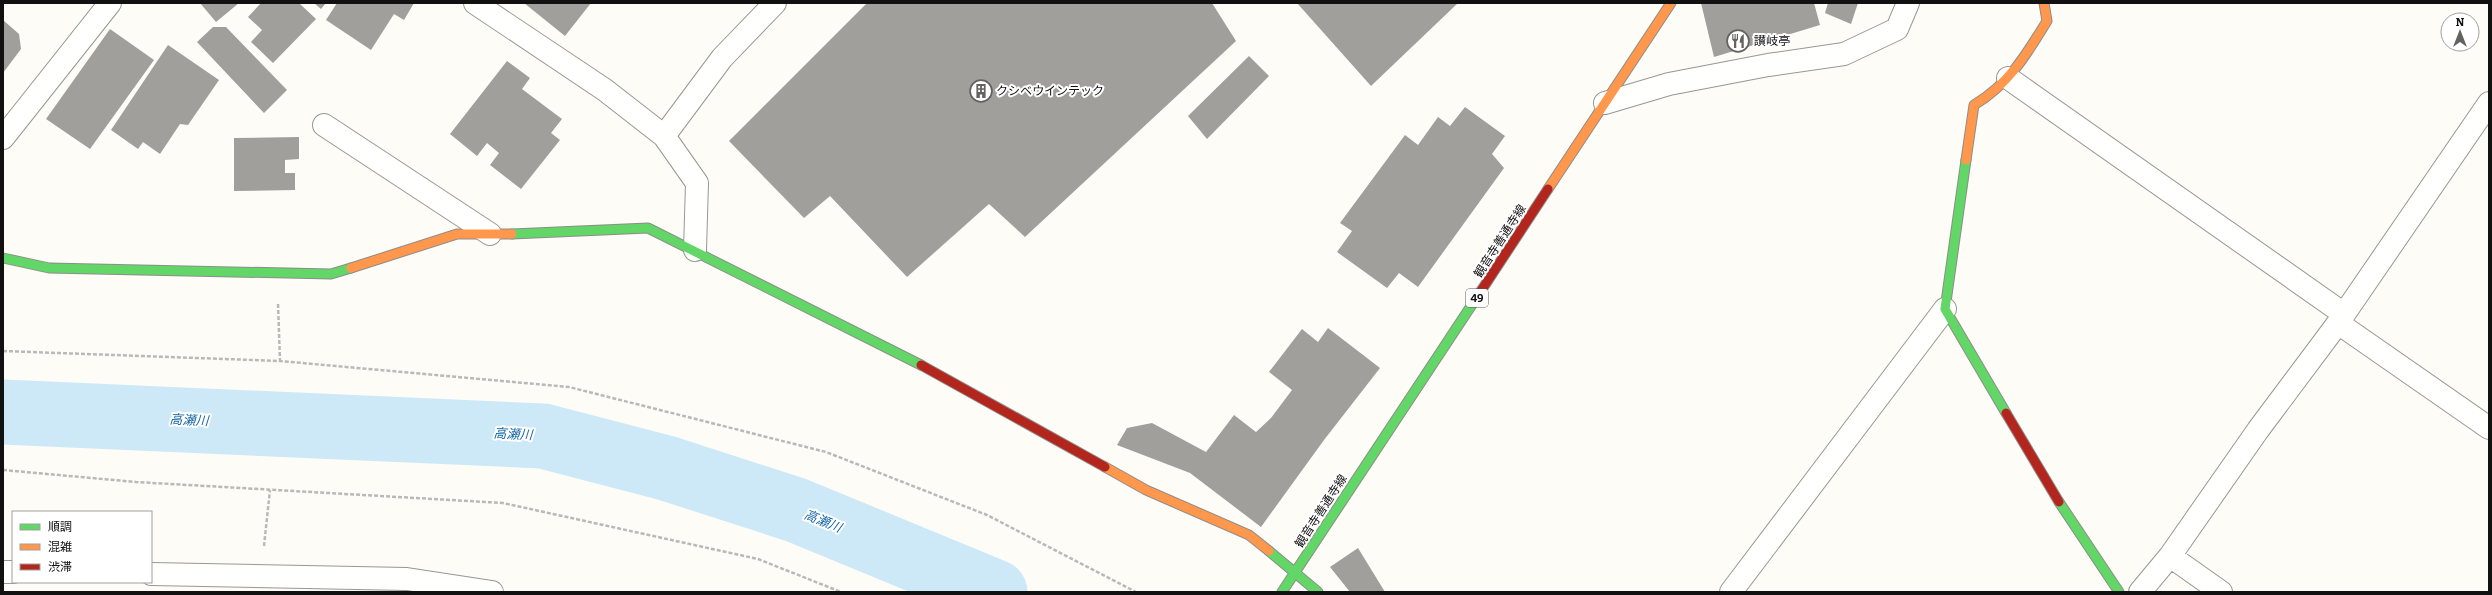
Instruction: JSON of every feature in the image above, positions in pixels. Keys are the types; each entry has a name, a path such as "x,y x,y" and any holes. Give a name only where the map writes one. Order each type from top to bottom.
{"street":[{"path":"3,138 110,3"},
{"path":"475,3 605,90 664,136 697,183 695,250"},
{"path":"664,136 722,58 775,3"},
{"name":"観音寺善通寺線","path":"1282,592 1671,3"},
{"path":"1605,102 1669,84 1768,65 1844,54 1897,29 1908,3"},
{"path":"1731,592 1945,309 1974,105 1991,96 2008,78 2048,21 2044,3"},
{"path":"2008,78 2489,428"},
{"path":"2140,592 2170,556 2258,430 2341,319 2489,103"},
{"path":"324,125 490,234"},
{"path":"3,258 49,268 331,274 457,234 545,234 648,228 896,351 1146,490 1249,535 1318,592"},
{"path":"1945,309 2066,514 2119,592"},
{"path":"2170,556 2221,592"},
{"path":"152,574 407,579 492,592"}],"path":[{"path":"277,273 280,361"},
{"path":"3,351 280,361 569,387 826,452 987,516 1136,592"},
{"path":"3,470 136,482 503,503 758,559 841,592"},
{"path":"261,576 270,490"}],"building":[{"path":"200,3 239,3 216,22"},
{"path":"261,3 299,3 316,19 273,63 251,42 262,30 248,17"},
{"path":"314,3 326,3 321,9"},
{"path":"337,3 414,3 404,20 394,14 371,50 326,20"},
{"path":"524,3 591,3 565,36"},
{"name":"クシベウインテック","path":"867,3 1212,3 1236,41 1025,237 989,204 907,277 830,196 804,218 729,141"},
{"path":"1297,3 1458,3 1371,86"},
{"name":"讃岐亭","path":"1701,3 1814,3 1820,25 1714,57"},
{"path":"1828,3 1858,3 1851,24 1825,13"},
{"path":"3,20 19,34 21,49 3,73"},
{"path":"213,27 226,27 287,90 264,113 197,42"},
{"path":"110,29 154,60 90,149 46,119"},
{"path":"168,45 219,80 188,125 180,124 160,154 143,142 138,149 111,130"},
{"path":"1249,56 1269,76 1207,139 1188,116"},
{"path":"507,61 530,78 522,89 562,119 551,133 560,140 521,189 490,165 499,153 487,143 477,156 450,134"},
{"path":"1465,107 1505,136 1492,154 1504,168 1418,287 1399,273 1387,288 1337,252 1352,231 1340,223 1405,135 1418,145 1438,117 1450,126"},
{"path":"299,137 299,159 285,160 285,173 295,173 295,190 234,191 234,138"},
{"path":"1328,328 1380,368 1324,440 1261,527 1190,473 1117,445 1127,428 1152,423 1206,452 1234,415 1256,432 1271,418 1292,390 1269,372 1302,329 1318,342"},
{"path":"1358,548 1385,592 1350,592 1330,567"}],"waterway":[{"name":"高瀬川","path":"3,412 543,436 666,468 796,510 995,592"}],"traffic: fast":[{"path":"1966,160 1945,309 2006,413"},
{"path":"512,234 648,228 921,365"},
{"path":"3,258 49,268 331,274 351,268"},
{"path":"1282,592 1481,291"},
{"path":"2059,502 2119,592"},
{"path":"1269,551 1318,592"}],"traffic: slow":[{"path":"1548,189 1671,3"},
{"path":"1966,160 1974,105 1997,88 2024,57 2047,21 2044,3"},
{"path":"351,268 457,234 512,234"},
{"path":"1105,467 1146,490 1249,535 1269,551"}],"traffic: jam":[{"path":"1481,291 1548,189"},
{"path":"921,365 1105,467"},
{"path":"2006,413 2059,502"}],"place":[{"name":"讃岐亭","path":"1738,41"},
{"name":"クシベウインテック","path":"981,91"}]}
